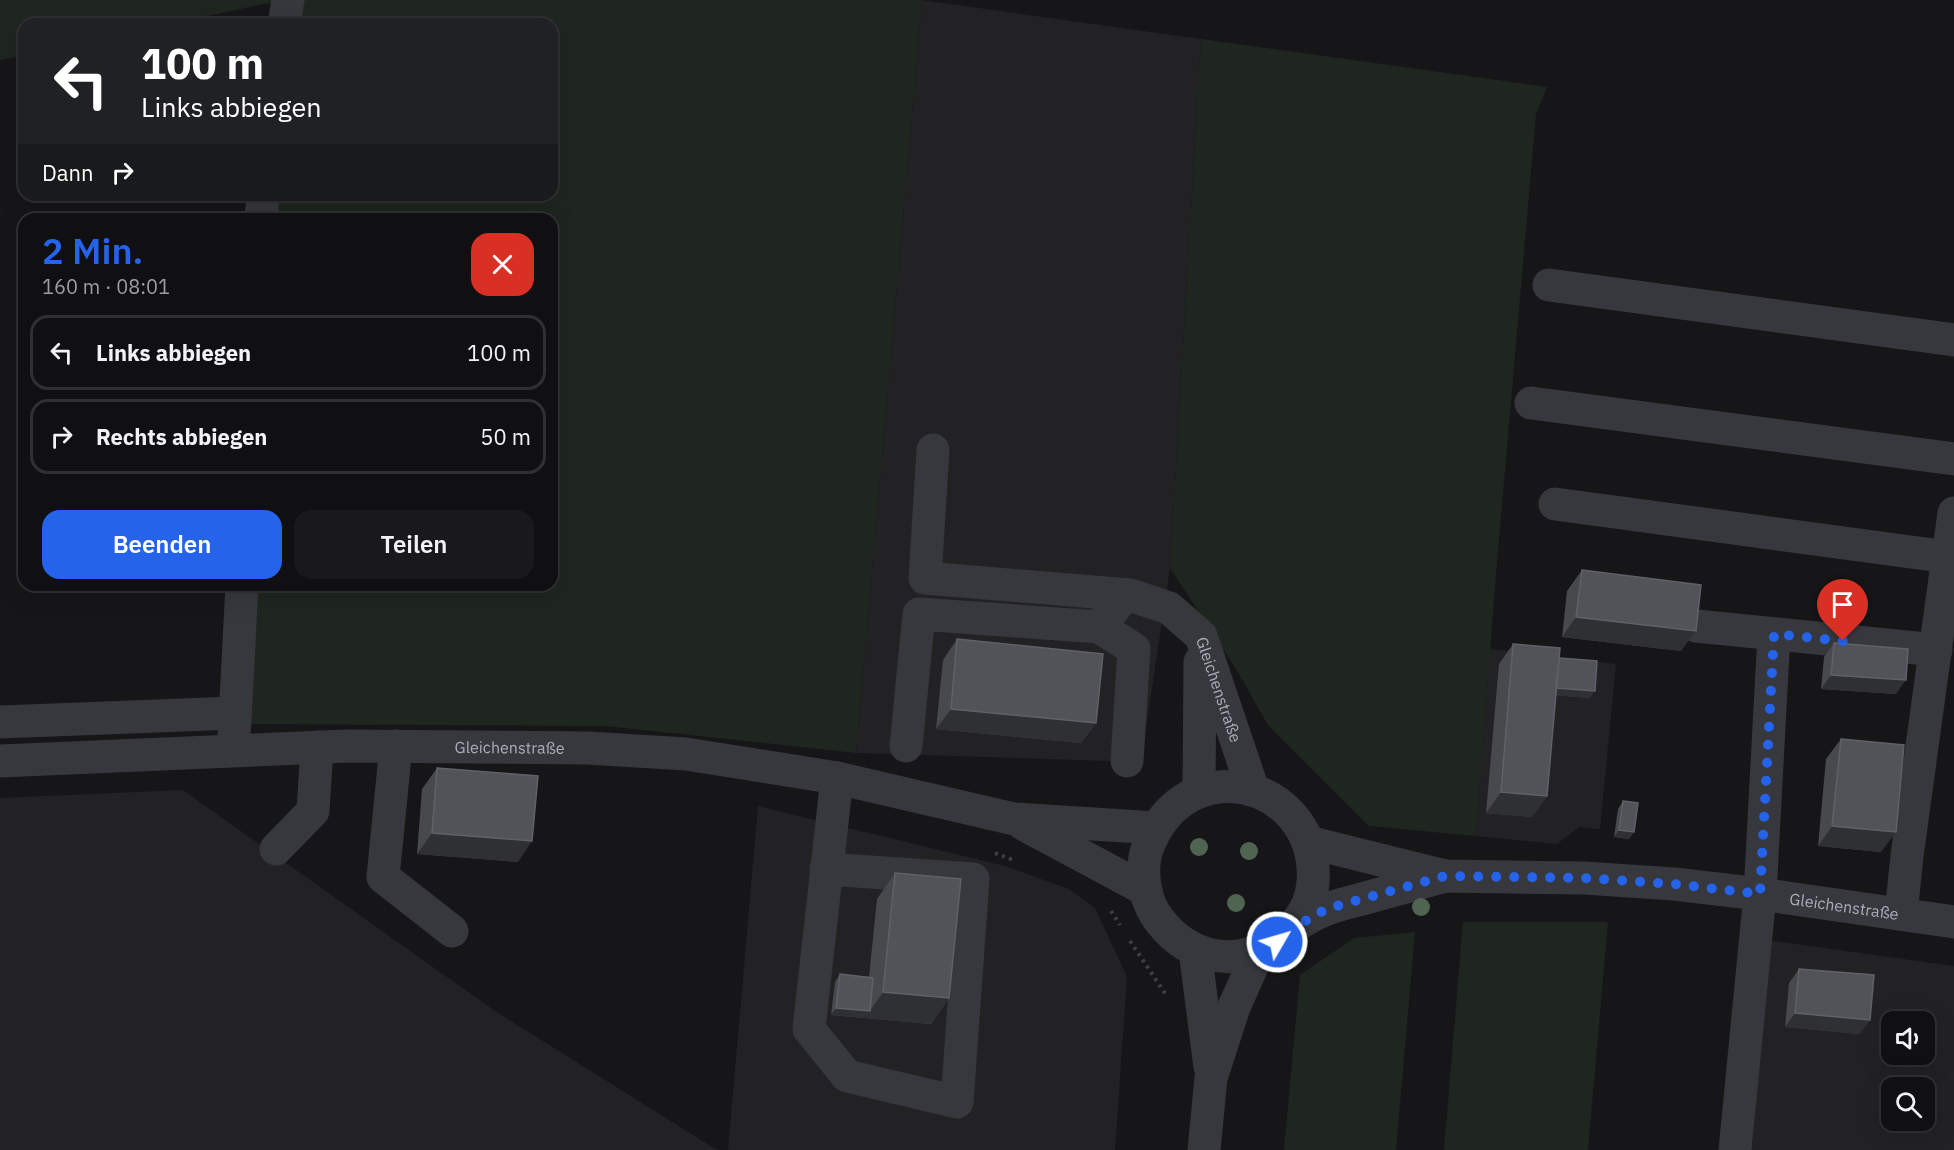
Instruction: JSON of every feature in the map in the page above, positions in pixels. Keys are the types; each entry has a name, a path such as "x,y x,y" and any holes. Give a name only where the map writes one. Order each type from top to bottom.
{"street":[{"path":"285,18 288,0"},
{"path":"1549,285 1954,340"},
{"path":"1531,403 1954,459"},
{"path":"933,450 925,578 1125,595 1169,608 1201,636"},
{"path":"1555,504 1948,557"},
{"path":"1901,914 1954,513"},
{"path":"233,750 242,591"},
{"path":"1099,627 1125,595"},
{"path":"906,746 919,614 1099,627 1134,649 1126,761"},
{"path":"1696,626 1936,650"},
{"path":"1735,1150 1760,894 1774,634"},
{"name":"Gleichenstraße","path":"1201,636 1253,790"},
{"name":"Gleichenstraße","path":"1199,792 1201,636"},
{"path":"0,722 235,714"},
{"path":"396,746 383,877 452,931"},
{"path":"276,849 313,811 317,747"},
{"name":"Gleichenstraße","path":"0,761 317,747 588,748 686,754 837,778 1014,819 1156,828"},
{"path":"826,869 973,879 957,1102 847,1076 809,1029 826,869 837,778"},
{"name":"Gleichenstraße","path":"1292,929 1305,910 1312,888 1313,865 1308,842 1287,809 1253,790 1235,787 1199,792 1182,801 1168,813 1156,828 1147,847 1144,868 1146,890 1152,909 1163,926 1178,940 1194,950 1216,956 1238,956 1259,951 1277,942 1292,929 1326,909 1445,876"},
{"name":"Gleichenstraße","path":"1014,819 1146,890"},
{"name":"Gleichenstraße","path":"1308,842 1445,876 1584,878 1674,884 1954,922"},
{"path":"1194,950 1211,1078 1204,1150"},
{"path":"1211,1078 1234,1007 1259,951"}],"path":[{"path":"991,852 1013,860"},
{"path":"1106,903 1168,999 1202,1003"}],"shaded area":[{"path":"0,0 283,0 198,18 18,18 18,56 0,60"},
{"path":"286,0 922,0 856,753 606,726 237,724 247,591 558,591 558,213 272,213 272,201 558,201 558,18 284,18"},
{"path":"922,0 1201,39 1170,568 1141,762 856,753"},
{"path":"1201,39 1547,87 1536,114 1476,836 1369,826 1268,725 1236,669 1170,568"},
{"path":"1490,649 1616,664 1600,829 1579,827 1557,844 1476,836"},
{"path":"183,790 495,1011 717,1150 0,1150 0,798"},
{"path":"758,806 1005,866 1069,889 1095,908 1127,977 1115,1150 728,1150"},
{"path":"1463,922 1608,922 1588,1150 1444,1150"},
{"path":"1415,932 1396,1150 1284,1150 1300,975 1354,938"},
{"path":"1768,940 1954,966 1954,1150 1752,1150"}],"building":[{"path":"1582,570 1701,585 1696,631 1576,617"},
{"path":"957,639 1103,654 1096,723 951,709"},
{"path":"1834,643 1908,649 1906,680 1831,675"},
{"path":"1513,644 1560,648 1547,796 1501,792"},
{"path":"1559,658 1597,661 1595,691 1556,688"},
{"path":"1841,739 1904,745 1896,832 1832,826"},
{"path":"437,768 538,776 532,841 432,833"},
{"path":"1623,801 1638,803 1634,832 1619,830"},
{"path":"895,873 961,879 949,998 883,992"},
{"path":"1799,969 1874,975 1870,1020 1795,1013"},
{"path":"840,974 873,978 870,1011 836,1008"}],"route":[{"path":"1277,942 1292,929 1326,909 1445,876 1584,878 1674,884 1760,894 1774,634 1843,641"}]}
